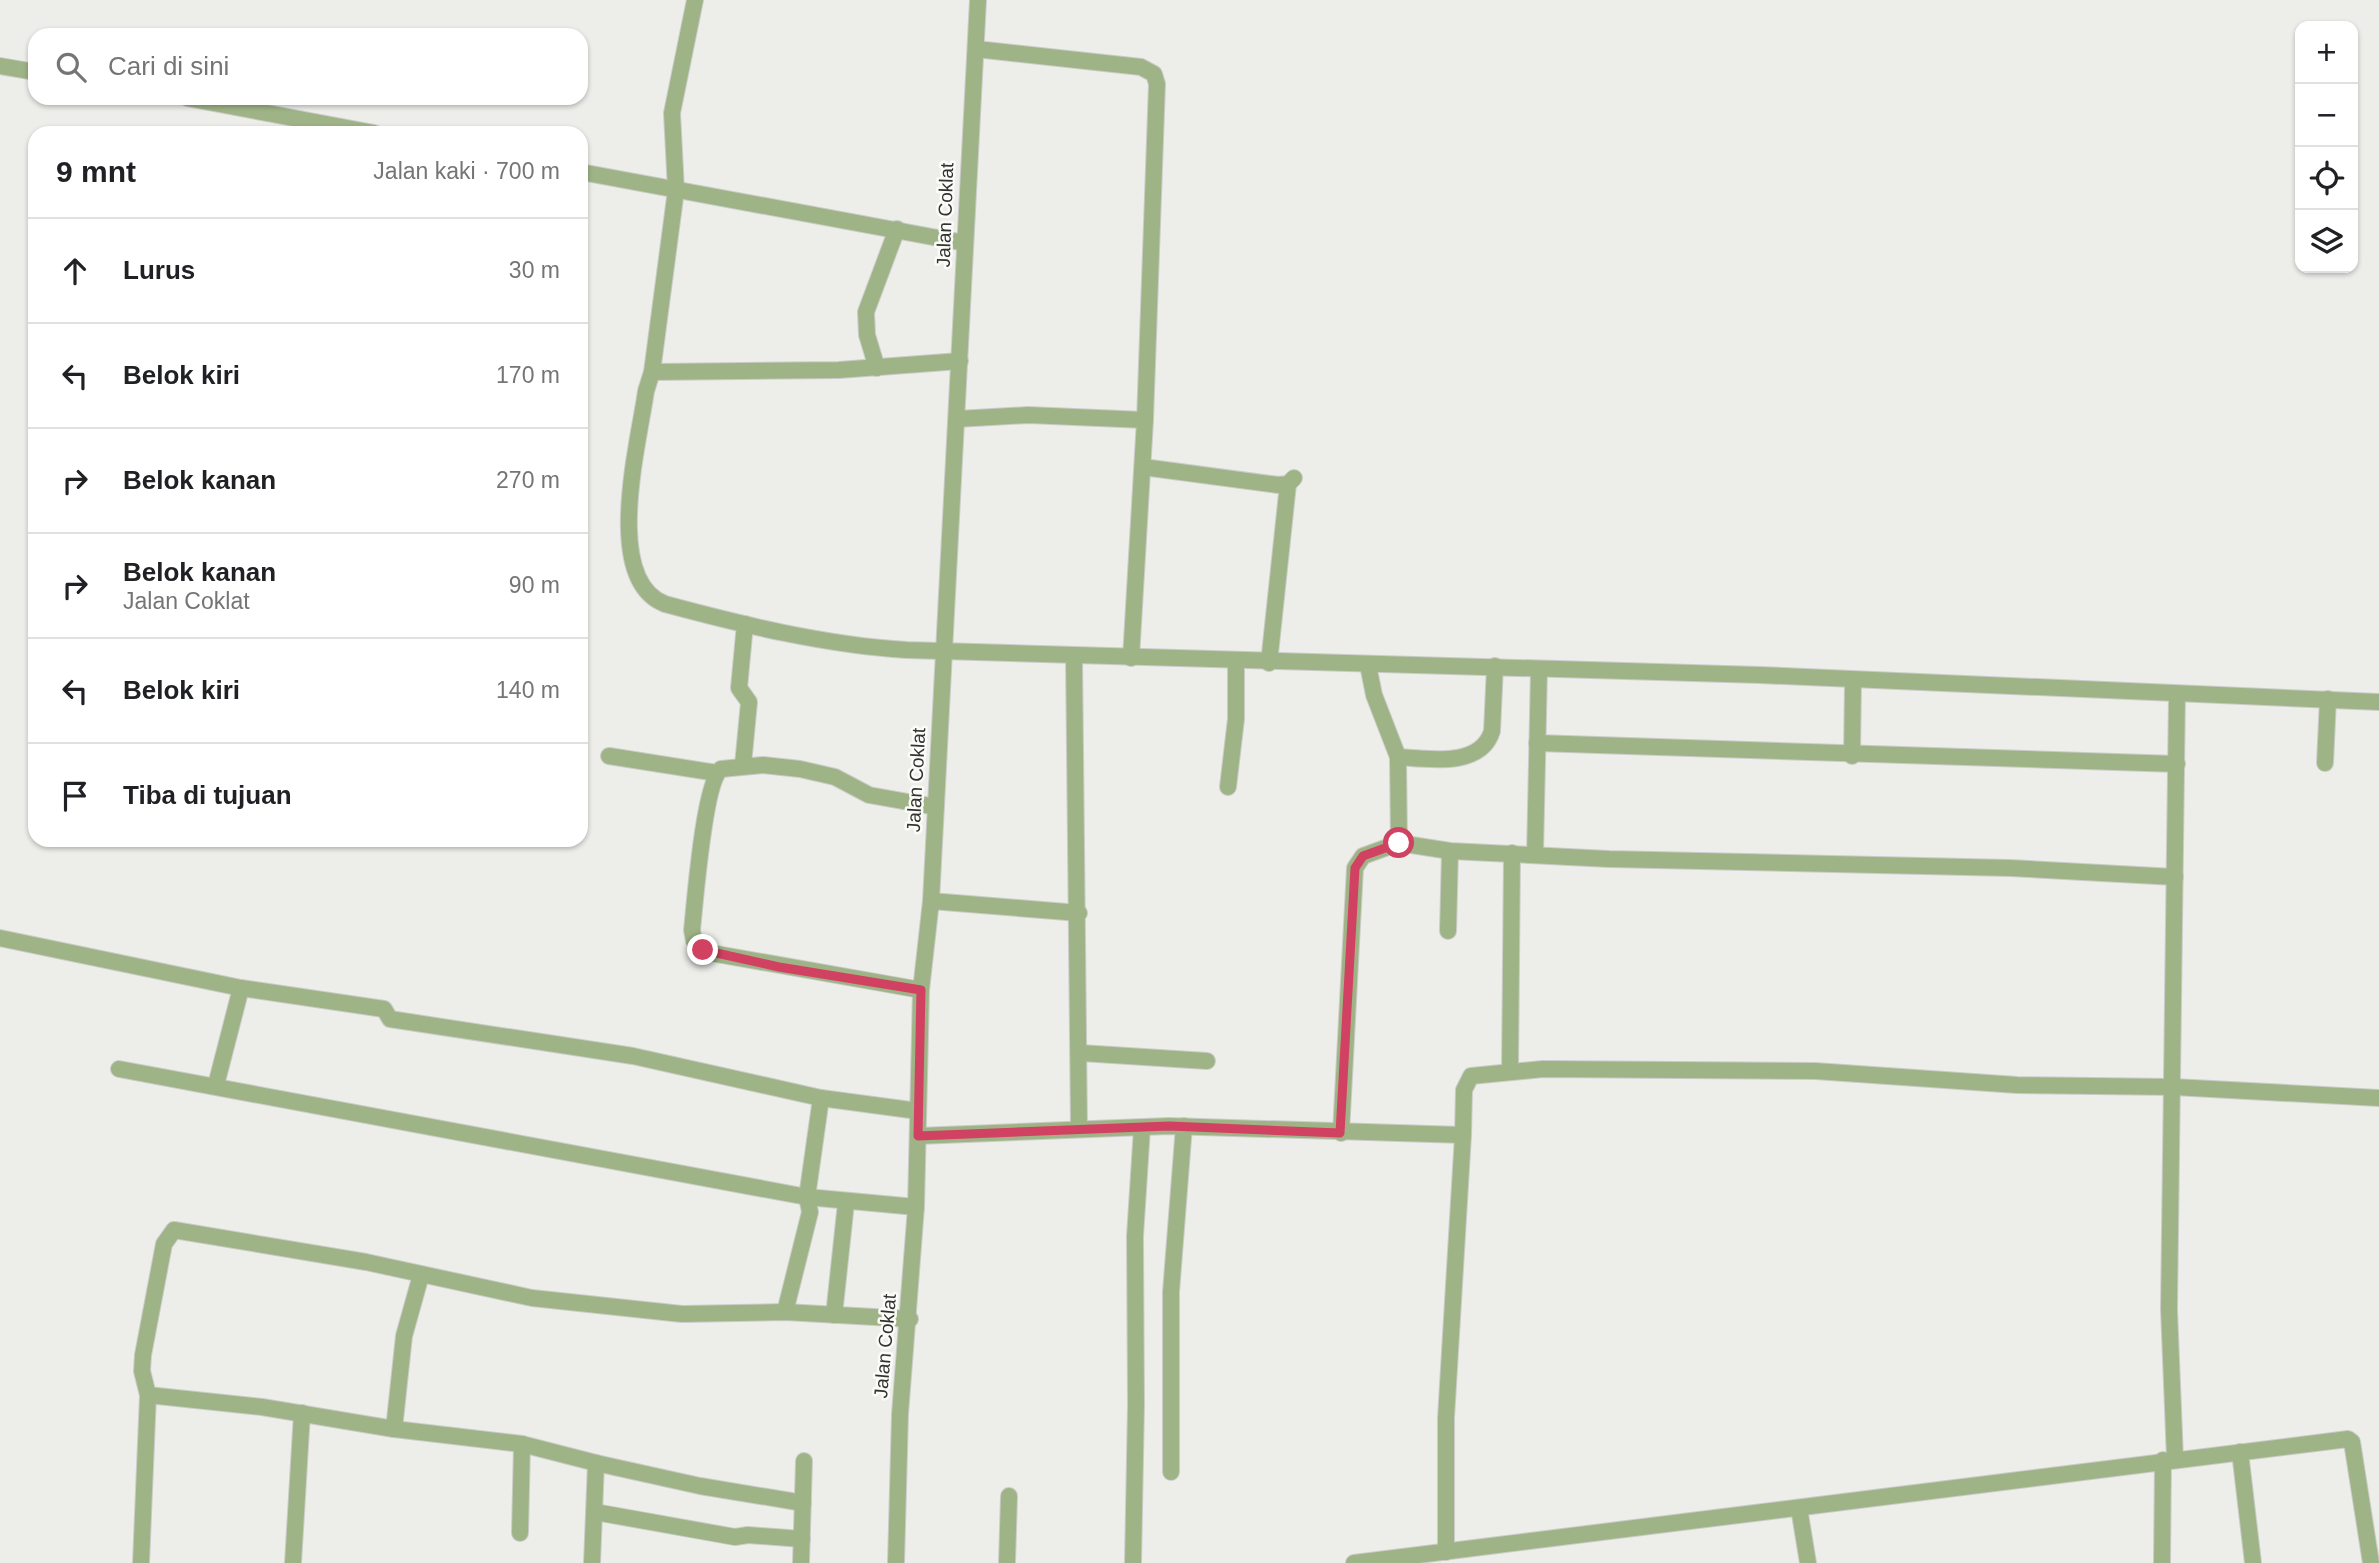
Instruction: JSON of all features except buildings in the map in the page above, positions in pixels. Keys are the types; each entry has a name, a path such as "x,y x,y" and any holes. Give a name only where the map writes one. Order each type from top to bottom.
{"street":[{"path":"695,0 670,127 676,190 628,526 642,587 654,600 745,624 886,649 1269,663 1495,666 1989,684 2379,702"},
{"name":"Jalan Coklat","path":"895,1563 900,1414 910,1319 916,1208 921,990 931,901 960,361 968,147 978,0"},
{"path":"976,49 1141,67 1154,74 1157,84 1143,467 1131,658"},
{"path":"0,66 28,71"},
{"path":"224,105 337,126"},
{"path":"588,173 965,243"},
{"path":"877,368 867,335 866,312 897,229"},
{"path":"652,372 877,368 960,361"},
{"path":"957,419 1028,415 1144,421"},
{"path":"1143,467 1291,480 1269,663"},
{"path":"743,765 749,702 739,688 745,624"},
{"path":"1074,656 1081,1054 1079,1129"},
{"path":"1228,787 1236,719 1236,661"},
{"path":"1368,665 1377,701 1398,757 1399,843"},
{"path":"1398,757 1463,758 1475,752 1489,739 1492,731 1495,666"},
{"path":"1535,855 1539,669"},
{"path":"1852,756 1853,681"},
{"path":"2162,1563 2169,1460 2177,694"},
{"path":"2325,763 2328,699"},
{"path":"1537,743 1852,756 2177,764"},
{"path":"609,756 716,773 726,767 763,765 827,775 869,795 936,807"},
{"path":"716,773 707,806 694,908 692,936 697,945 711,953 779,967 921,990"},
{"path":"1340,1133 1355,868 1363,856 1399,843 1450,851 1609,859 2010,868 2175,877"},
{"path":"1448,931 1450,851"},
{"path":"1510,1071 1512,853"},
{"path":"931,901 1079,913"},
{"path":"0,938 241,988 384,1009 390,1019 633,1056 820,1102 918,1111"},
{"path":"216,1085 241,988"},
{"path":"1081,1054 1207,1060"},
{"path":"119,1069 807,1197 916,1208"},
{"path":"1446,1552 1446,1418 1464,1090 1471,1076 1543,1069 1815,1071 2017,1085 2174,1087 2379,1098"},
{"path":"785,1312 810,1212 807,1197 820,1102"},
{"path":"1171,1472 1171,1292 1184,1126"},
{"path":"918,1136 1184,1126 1463,1135"},
{"path":"1133,1563 1135,1236 1142,1128"},
{"path":"834,1315 846,1203"},
{"path":"141,1563 148,1395 142,1371 143,1355 163,1244 173,1230 532,1298 649,1312 785,1312 910,1319"},
{"path":"394,1429 404,1336 421,1275"},
{"path":"148,1395 302,1413 394,1429 522,1444 700,1486 803,1503"},
{"path":"293,1563 302,1413"},
{"path":"1354,1563 1446,1552 1469,1556 1800,1508 2341,1439 2352,1442 2371,1563"},
{"path":"520,1533 522,1444"},
{"path":"2240,1452 2253,1563"},
{"path":"801,1563 804,1461"},
{"path":"592,1563 596,1463"},
{"path":"1007,1563 1009,1496"},
{"path":"1800,1508 1808,1563"},
{"path":"595,1513 735,1537 748,1535 802,1539"}],"route":[{"path":"703,950 779,967 921,990 918,1136 1169,1126 1340,1133 1355,868 1363,856 1399,843"}]}
